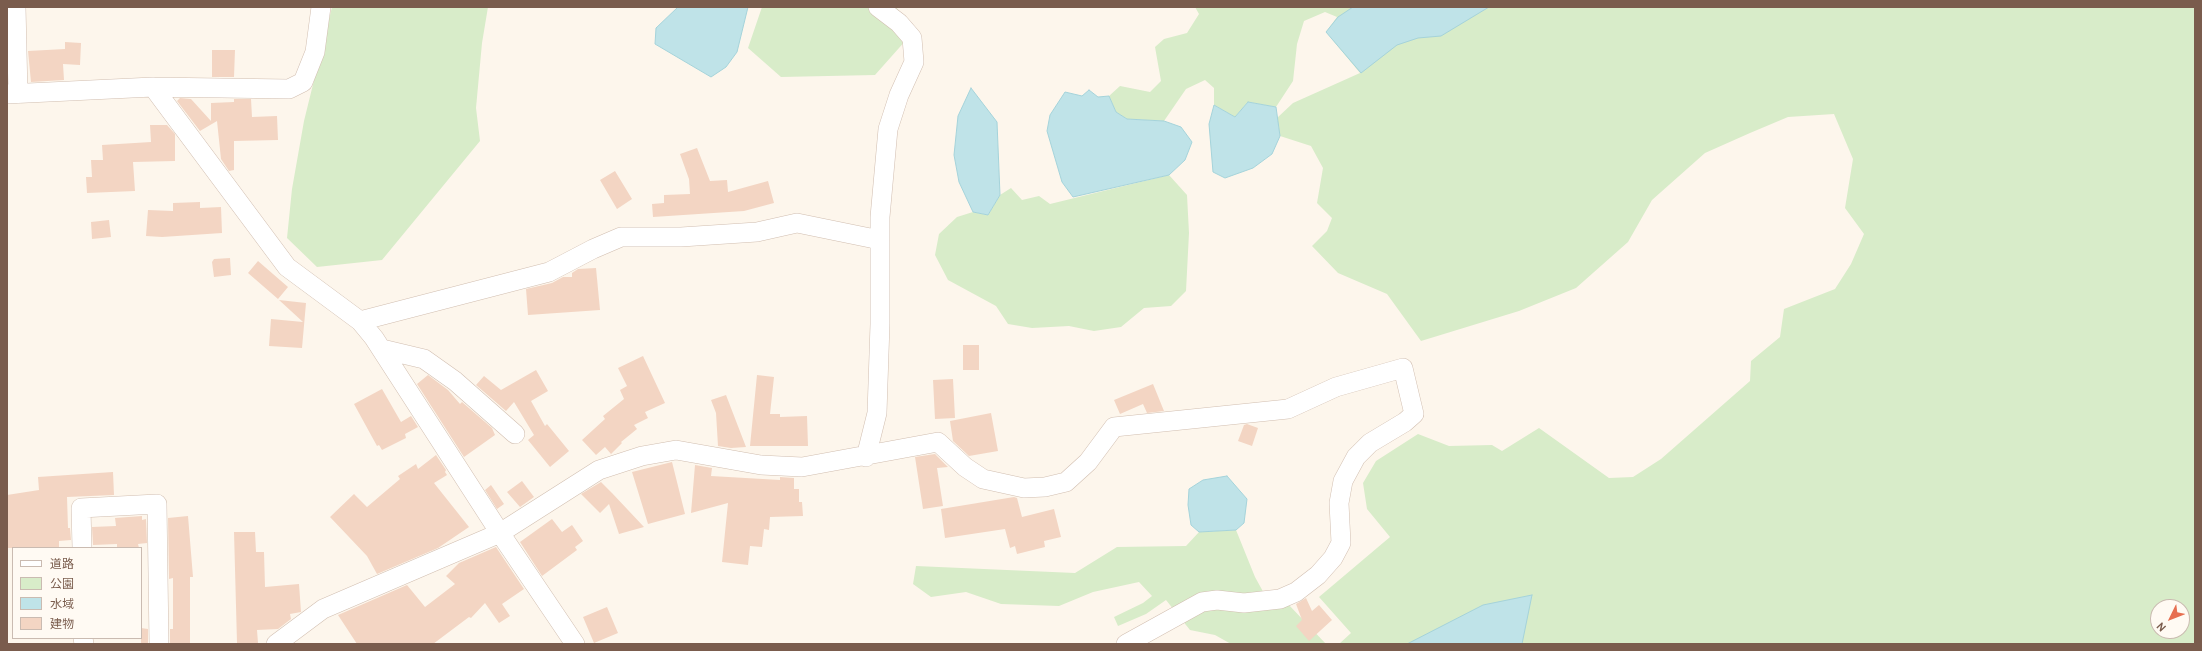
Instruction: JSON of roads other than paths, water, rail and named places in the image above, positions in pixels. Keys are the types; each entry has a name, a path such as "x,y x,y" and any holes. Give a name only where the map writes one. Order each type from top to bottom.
{"street":[{"path":"16,7 13,94 153,87 289,88 303,82 315,52 321,7"},
{"path":"866,456 877,414 880,324 880,217 888,129 899,95 914,62 912,38 899,23 878,7"},
{"path":"153,87 287,267 360,321 382,349 500,533 575,644"},
{"path":"360,321 549,272 593,249 621,237 681,237 757,232 797,223 880,240"},
{"path":"382,349 424,359 455,381 515,434"},
{"path":"276,644 322,609 500,533 599,470 642,456 676,450 761,465 802,467 938,442 964,467 983,479 1024,488 1045,487 1066,482 1088,462 1114,428 1288,409 1336,387 1403,368 1414,414 1405,422 1370,443 1356,457 1344,480 1339,503 1341,543 1333,558 1318,574 1296,592 1280,599 1244,604 1217,600 1202,602 1126,644"},
{"path":"82,547 81,508 157,504 159,644"}],"water":[{"path":"678,7 748,7 737,52 726,67 711,77 655,44 656,28"},
{"path":"1353,7 1489,7 1441,36 1418,38 1397,45 1361,73 1326,32 1338,17"},
{"path":"971,88 997,122 1000,195 988,215 973,212 959,182 954,155 958,116"},
{"path":"1089,90 1098,97 1109,96 1116,112 1127,119 1164,121 1181,127 1192,142 1185,160 1169,175 1073,197 1062,182 1047,131 1050,115 1065,92 1082,96"},
{"path":"1248,102 1276,107 1280,136 1272,154 1253,168 1225,178 1213,172 1209,124 1214,105 1235,117"},
{"path":"1227,476 1247,499 1244,523 1236,530 1199,532 1191,525 1188,505 1189,489 1203,480"},
{"path":"1532,595 1522,644 1407,644 1483,605"}]}
